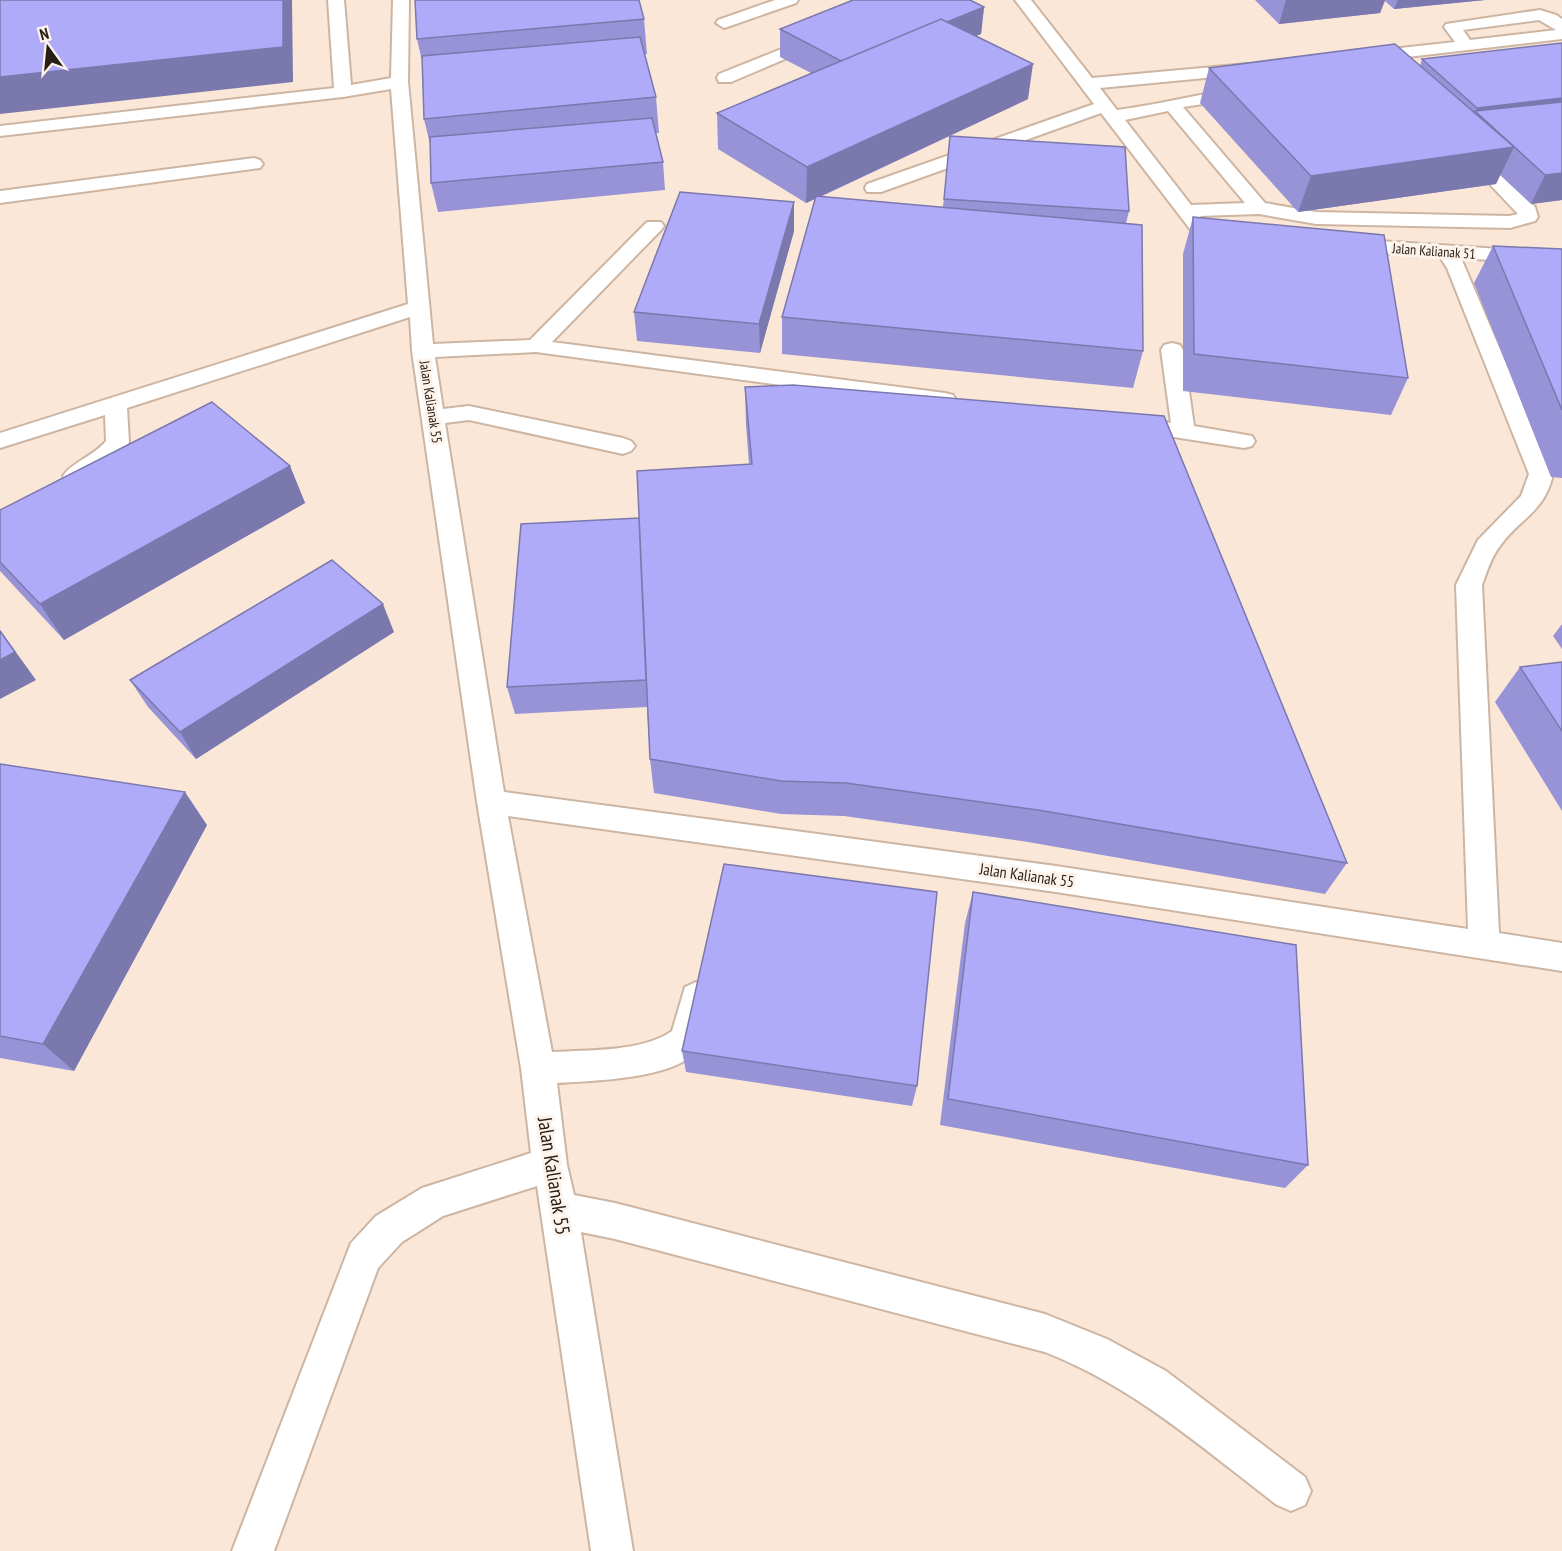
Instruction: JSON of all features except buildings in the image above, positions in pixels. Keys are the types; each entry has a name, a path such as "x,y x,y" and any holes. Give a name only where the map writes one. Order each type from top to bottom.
{"lane":[{"path":"336,0 343,92"},
{"name":"Jalan Kalianak 55","path":"401,0 399,82 423,351 491,802 538,1068 550,1165 560,1210 612,1551"},
{"path":"724,23 790,0"},
{"path":"1023,0 1197,225 1212,232 1243,236"},
{"path":"1466,45 1452,27 1540,15 1546,16 1562,27"},
{"path":"725,78 830,34"},
{"path":"1351,58 1562,34"},
{"path":"1520,38 1542,56"},
{"path":"1429,49 1444,62"},
{"path":"1088,84 1260,67"},
{"path":"0,130 343,92 399,82"},
{"path":"874,188 1109,111 1145,112 1193,100 1252,93"},
{"path":"1172,105 1259,208"},
{"path":"1187,211 1259,208 1316,218 1510,222 1528,218 1528,211 1455,138"},
{"path":"0,197 254,164"},
{"path":"536,346 654,226"},
{"name":"Jalan Kalianak 51","path":"1334,244 1562,259"},
{"path":"1448,253 1457,268 1541,474 1539,488 1520,515 1493,537 1469,585 1484,945"},
{"path":"0,441 420,307"},
{"path":"423,351 536,346 971,403"},
{"path":"1172,350 1183,430"},
{"path":"53,486 106,457 118,442 116,404"},
{"path":"434,417 469,413 623,446"},
{"path":"1112,421 1244,441"},
{"name":"Jalan Kalianak 55","path":"491,802 1056,879 1562,957"},
{"path":"538,1068 649,1058 667,1053 684,1041 705,966"},
{"path":"253,1551 364,1256 389,1229 435,1201 550,1165"},
{"path":"560,1210 615,1221 1045,1333 1094,1352 1152,1385 1291,1491"}],"shaded area":[{"path":"0,0 1562,0 1562,1551 0,1551"}]}
